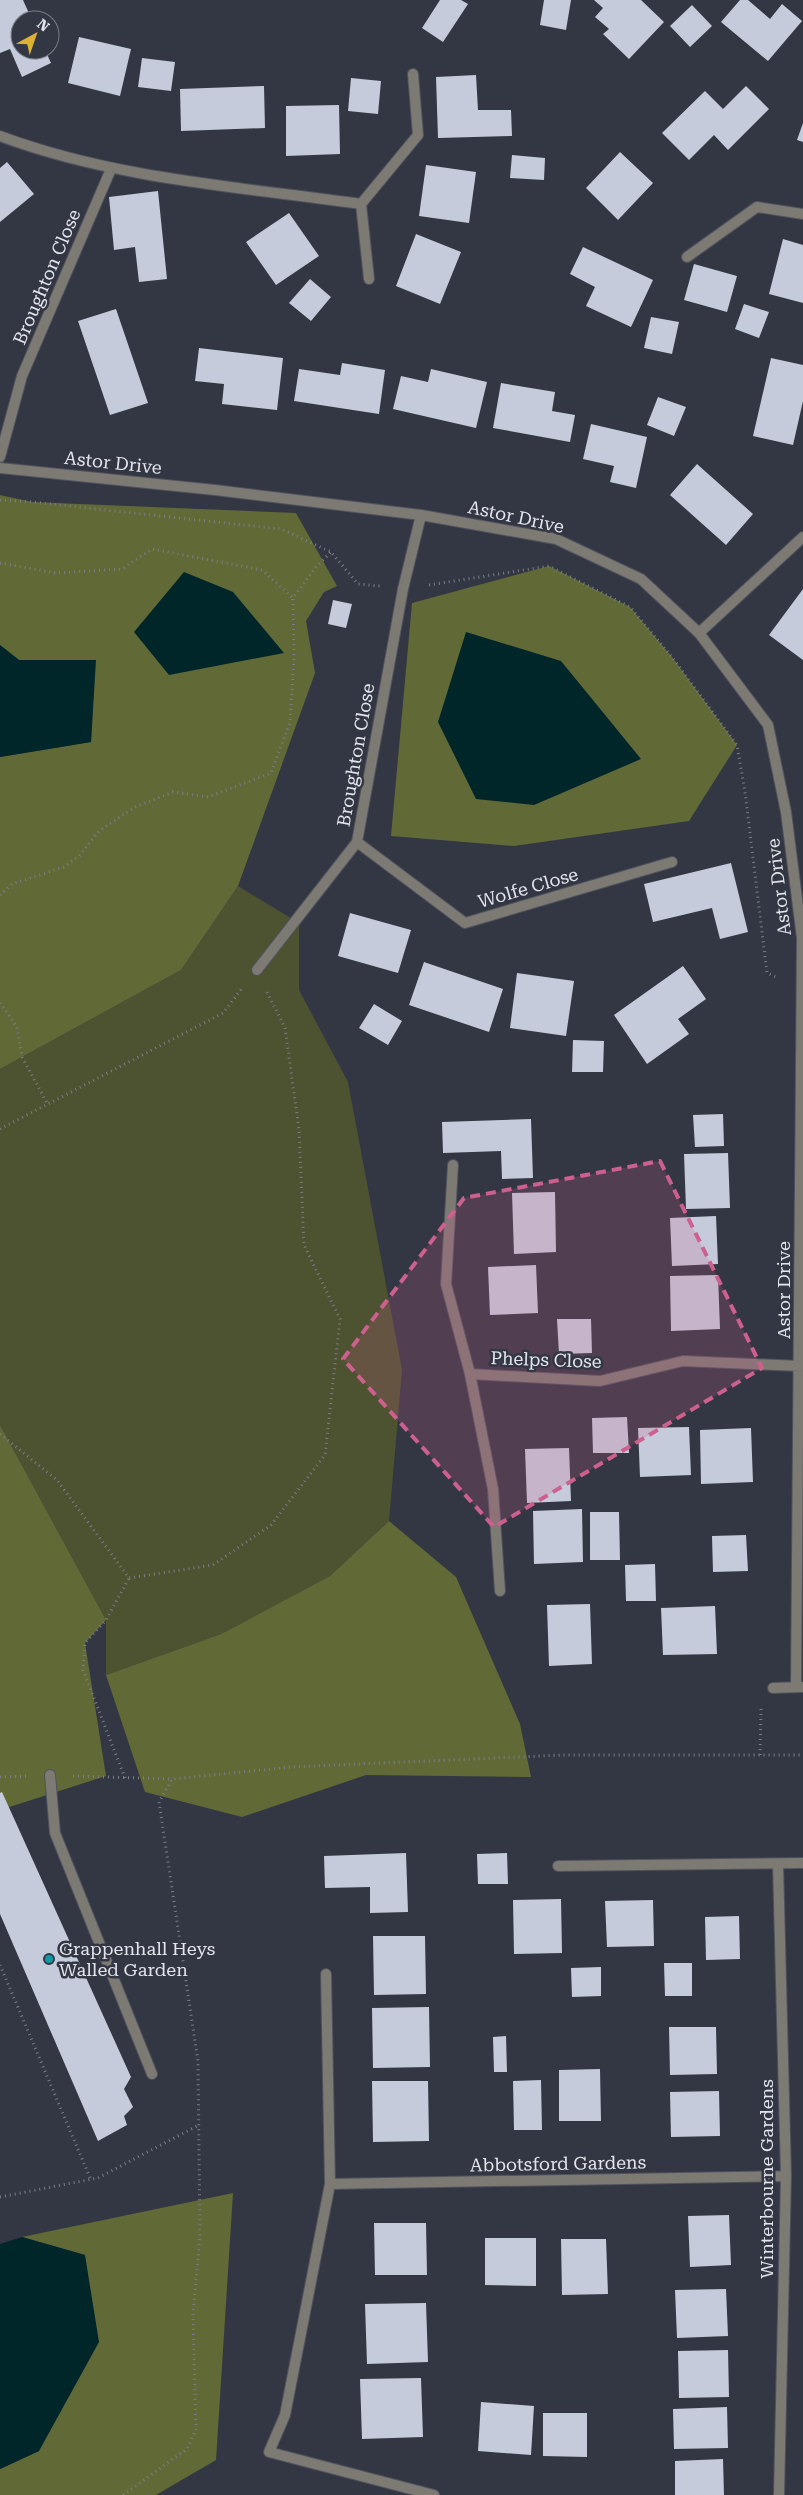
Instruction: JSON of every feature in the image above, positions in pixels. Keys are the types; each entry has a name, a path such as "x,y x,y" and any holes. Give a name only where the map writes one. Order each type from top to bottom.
{"street":[{"path":"369,279 361,204 418,135 413,74"},
{"path":"0,136 24,146 111,169 361,204"},
{"name":"Broughton Close","path":"0,457 22,376 111,169"},
{"path":"687,257 756,207 803,214"},
{"name":"Astor Drive","path":"0,468 215,490 421,515 556,539 641,579 699,633 768,725 787,821 802,938 799,1687 773,1688"},
{"name":"Broughton Close","path":"257,970 357,842 403,589 421,515"},
{"path":"699,633 803,537"},
{"name":"Wolfe Close","path":"357,842 465,923 672,862"},
{"name":"Phelps Close","path":"453,1165 446,1284 470,1374 493,1489 500,1591"},
{"name":"Phelps Close","path":"470,1374 600,1381 683,1361 800,1366"},
{"path":"50,1775 55,1833 152,2074"},
{"path":"558,1866 803,1863"},
{"name":"Winterbourne Gardens","path":"778,1864 786,2176 779,2495"},
{"path":"326,1974 330,2184 285,2415 269,2452 434,2495"},
{"name":"Abbotsford Gardens","path":"330,2184 786,2176"}],"path":[{"path":"0,500 281,529 331,552 358,584 403,589 549,566 630,607 672,657 736,745 745,792 767,974 801,987"},
{"path":"0,563 57,574 122,569 152,549 262,570 293,598"},
{"path":"0,895 12,884 64,867 80,855 99,831 135,807 173,792 208,797 271,773 290,722 294,658 293,598 316,566 331,552"},
{"path":"0,1129 223,1013 257,970 285,1028 299,1129 304,1245 340,1319 325,1455 271,1525 213,1565 129,1578"},
{"path":"0,1003 17,1028 22,1057 47,1103"},
{"path":"0,1434 57,1480 129,1578"},
{"path":"125,1778 83,1670 85,1643 106,1620 129,1578"},
{"path":"0,1778 50,1775 172,1779"},
{"path":"0,1965 91,2180"},
{"path":"0,2197 91,2180 200,2124"}],"highlighted area":[{"path":"660,1161 762,1368 494,1527 343,1359 464,1198"}],"shaded area":[{"path":"184,572 233,592 284,653 169,675 134,632"},
{"path":"466,632 561,661 641,759 534,805 476,799 438,722"},
{"path":"0,645 19,660 96,660 91,742 0,757"},
{"path":"238,886 299,923 299,990 348,1082 402,1370 389,1521 330,1576 221,1634 106,1675 106,1620 0,1425 0,1069 181,970"},
{"path":"22,2237 85,2255 99,2342 39,2451 0,2469 0,2244"}],"green space":[{"path":"0,495 32,502 296,513 337,586 324,592 306,621 315,673 238,886 181,970 0,1069 0,757 91,742 95,660 19,660 0,645"},
{"path":"549,566 630,607 672,657 737,745 689,821 514,846 391,836 412,603"},
{"path":"0,1425 106,1620 85,1643 106,1776 0,1810"},
{"path":"389,1521 456,1577 520,1724 531,1777 366,1775 242,1817 145,1792 106,1675 221,1634 330,1576"},
{"path":"233,2193 216,2460 156,2495 0,2495 0,2469 39,2451 85,2255 22,2237"}],"building":[{"path":"0,0 23,0 28,10 10,10 10,49 0,53"},
{"path":"440,0 461,0 468,4 443,42 422,28"},
{"path":"544,0 571,0 566,30 540,25"},
{"path":"594,0 641,0 664,22 629,59 603,34 609,29 595,17 603,8"},
{"path":"740,0 748,0 770,19 782,4 802,21 768,61 721,22"},
{"path":"692,5 712,26 690,47 670,26"},
{"path":"79,37 131,49 120,96 68,83"},
{"path":"142,58 175,62 171,91 138,87"},
{"path":"15,60 50,60 51,63 22,77"},
{"path":"476,75 478,110 511,110 512,136 438,138 436,77"},
{"path":"351,78 381,81 378,114 348,111"},
{"path":"264,86 265,128 181,131 180,89"},
{"path":"746,86 769,109 728,150 714,135 689,160 662,133 705,91 723,109"},
{"path":"339,105 340,154 286,156 286,106"},
{"path":"803,123 803,142 797,140"},
{"path":"620,152 653,183 618,220 586,188"},
{"path":"512,155 545,158 544,180 510,178"},
{"path":"7,162 34,194 0,222 0,168"},
{"path":"426,165 476,172 469,223 419,216"},
{"path":"158,191 167,279 139,282 135,247 114,250 109,197"},
{"path":"289,213 319,256 276,285 246,242"},
{"path":"416,234 461,252 440,304 396,286"},
{"path":"783,239 803,245 803,303 769,294"},
{"path":"583,247 653,280 631,327 586,306 595,287 570,274"},
{"path":"694,264 737,276 727,312 684,300"},
{"path":"310,279 331,297 311,321 289,303"},
{"path":"744,304 769,312 759,338 735,329"},
{"path":"116,309 148,403 110,415 78,321"},
{"path":"651,317 679,322 672,354 644,348"},
{"path":"199,348 283,358 277,410 222,404 224,384 195,381"},
{"path":"771,358 803,365 803,401 793,445 753,436"},
{"path":"342,363 385,370 379,414 294,401 299,369 340,375"},
{"path":"431,369 487,382 476,428 393,409 401,376 428,382"},
{"path":"501,383 555,392 552,411 575,415 570,442 493,428"},
{"path":"658,397 686,407 674,436 647,425"},
{"path":"591,424 647,437 636,488 610,482 614,466 583,459"},
{"path":"697,464 753,514 726,545 670,495"},
{"path":"803,589 803,660 769,635"},
{"path":"333,600 352,604 346,628 328,624"},
{"path":"731,863 748,932 720,939 712,908 653,922 644,884"},
{"path":"350,913 411,930 398,973 338,956"},
{"path":"424,962 503,989 489,1032 409,1005"},
{"path":"683,966 706,999 678,1019 689,1034 647,1064 614,1015"},
{"path":"517,973 574,981 566,1036 510,1028"},
{"path":"374,1004 402,1021 388,1045 359,1028"},
{"path":"573,1040 604,1041 603,1072 572,1072"},
{"path":"723,1114 724,1146 695,1147 693,1115"},
{"path":"531,1119 533,1178 502,1179 501,1151 443,1153 442,1122"},
{"path":"728,1153 730,1208 686,1209 684,1154"},
{"path":"555,1192 556,1252 514,1254 512,1193"},
{"path":"716,1216 718,1264 672,1266 670,1218"},
{"path":"536,1265 538,1313 490,1315 488,1267"},
{"path":"718,1275 720,1329 671,1331 670,1276"},
{"path":"557,1319 591,1319 592,1353 559,1354"},
{"path":"627,1417 629,1453 593,1453 592,1418"},
{"path":"689,1427 691,1475 640,1477 638,1428"},
{"path":"751,1428 753,1482 701,1484 700,1430"},
{"path":"569,1448 571,1501 527,1503 525,1449"},
{"path":"582,1509 583,1562 534,1564 533,1511"},
{"path":"590,1512 619,1512 620,1560 590,1560"},
{"path":"746,1535 748,1571 713,1572 712,1536"},
{"path":"655,1564 656,1601 626,1601 625,1565"},
{"path":"590,1604 592,1664 549,1666 547,1605"},
{"path":"715,1606 717,1654 663,1655 661,1608"},
{"name":"Grappenhall Heys Walled Garden","path":"2,1792 131,2077 124,2089 133,2107 124,2116 127,2125 98,2141 0,1914 0,1793"},
{"path":"406,1853 408,1912 370,1913 370,1887 325,1888 324,1856"},
{"path":"507,1853 508,1884 478,1884 477,1854"},
{"path":"561,1899 562,1953 514,1954 513,1900"},
{"path":"653,1900 654,1946 607,1947 605,1901"},
{"path":"739,1916 740,1959 706,1960 705,1917"},
{"path":"373,1936 425,1936 426,1994 374,1995"},
{"path":"664,1963 692,1963 692,1996 665,1996"},
{"path":"601,1967 601,1996 572,1997 571,1968"},
{"path":"429,2007 430,2067 373,2068 372,2008"},
{"path":"669,2027 716,2027 717,2074 670,2075"},
{"path":"506,2036 507,2072 494,2072 493,2037"},
{"path":"600,2069 601,2121 559,2121 559,2070"},
{"path":"541,2080 542,2130 514,2130 513,2081"},
{"path":"372,2081 428,2081 429,2141 373,2142"},
{"path":"719,2091 720,2136 671,2137 670,2092"},
{"path":"729,2215 731,2265 690,2267 688,2216"},
{"path":"374,2223 426,2223 427,2275 375,2275"},
{"path":"485,2238 536,2238 536,2286 485,2285"},
{"path":"561,2239 606,2239 608,2294 562,2295"},
{"path":"726,2289 728,2336 677,2338 675,2290"},
{"path":"426,2303 428,2362 367,2364 365,2304"},
{"path":"728,2350 729,2397 679,2398 678,2351"},
{"path":"421,2378 423,2437 362,2439 360,2379"},
{"path":"481,2402 534,2406 531,2455 478,2451"},
{"path":"727,2407 728,2448 674,2449 673,2409"},
{"path":"543,2413 587,2413 587,2457 543,2456"},
{"path":"723,2459 724,2495 675,2495 675,2461"}],"place":[{"name":"Grappenhall Heys Walled Garden","path":"49,1959"}]}
